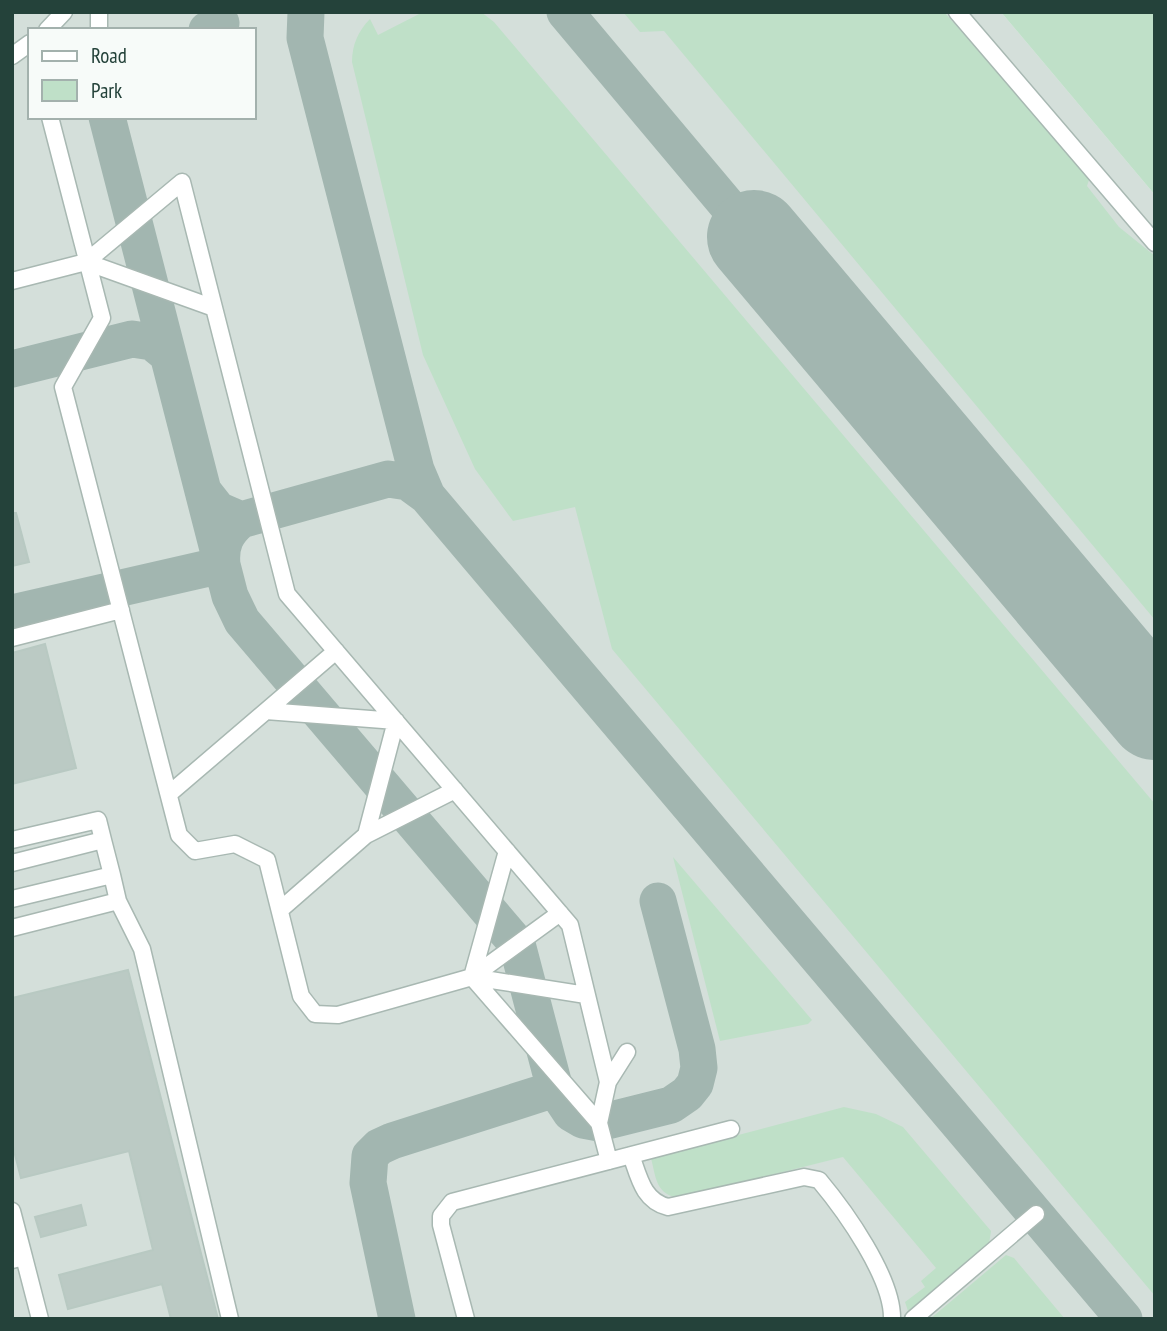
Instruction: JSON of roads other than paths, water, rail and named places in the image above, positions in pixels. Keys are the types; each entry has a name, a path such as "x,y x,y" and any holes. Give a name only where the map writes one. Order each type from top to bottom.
{"lane":[{"path":"49,28 64,12"},
{"path":"957,12 1155,243"},
{"path":"12,57 28,45"},
{"path":"50,119 102,317 63,387 179,835 195,851 235,844 267,860 301,996 315,1014 338,1016 472,977 560,913"},
{"path":"12,281 86,262 181,182 284,585 293,601 570,925 608,1082"},
{"path":"86,262 214,308"},
{"path":"12,638 121,610"},
{"path":"169,794 336,651"},
{"path":"266,711 396,720"},
{"path":"366,835 396,720"},
{"path":"280,910 366,835 455,790"},
{"path":"12,840 98,820 118,901 142,949 230,1319"},
{"path":"12,863 103,840"},
{"path":"472,977 507,851"},
{"path":"12,899 112,875"},
{"path":"12,928 118,901"},
{"path":"472,977 586,995"},
{"path":"472,977 599,1123 609,1161"},
{"path":"599,1123 608,1082 627,1052"},
{"path":"466,1319 441,1225 446,1208 465,1198 732,1129"},
{"path":"631,1155 645,1193 658,1205 668,1208 804,1177 819,1180 874,1264 887,1290 892,1319"},
{"path":"12,1211 18,1259 40,1319"},
{"path":"914,1319 1036,1214"}]}
